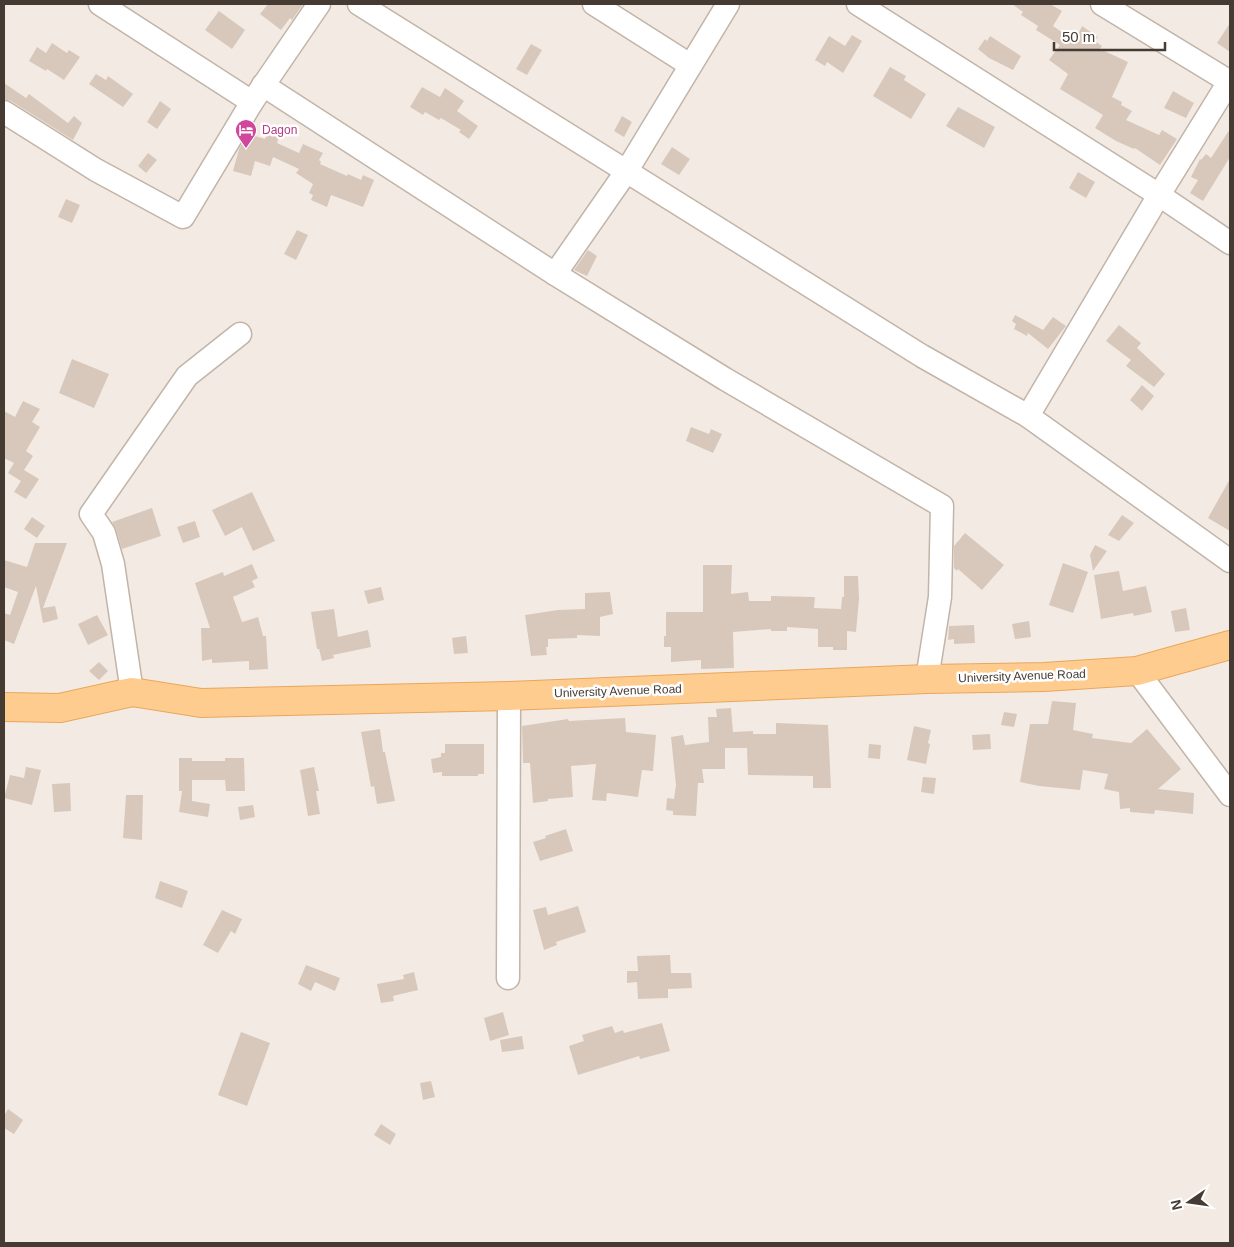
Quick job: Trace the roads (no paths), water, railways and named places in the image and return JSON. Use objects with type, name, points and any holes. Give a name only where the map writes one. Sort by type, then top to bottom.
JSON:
[{"type":"main road","name":"University Avenue Road","points":[[4,707],[60,708],[132,692],[201,703],[509,696],[927,679],[1044,677],[1136,671],[1230,645]]},
{"type":"street","points":[[100,4],[258,94],[725,379],[942,506],[940,597],[927,679]]},
{"type":"street","points":[[4,112],[96,170],[183,217],[258,94],[320,4]]},
{"type":"street","points":[[358,4],[922,356],[1028,416],[1230,561]]},
{"type":"street","points":[[594,4],[690,65]]},
{"type":"street","points":[[555,274],[626,172],[728,4]]},
{"type":"street","points":[[858,4],[1159,195],[1230,243]]},
{"type":"street","points":[[1028,416],[1159,195],[1230,81],[1102,4]]},
{"type":"street","points":[[132,692],[113,564],[104,533],[91,514],[187,376],[240,334]]},
{"type":"street","points":[[1136,671],[1230,795]]},
{"type":"street","points":[[508,978],[509,696]]},
{"type":"place","name":"Dagon","points":[[246,149]]}]
